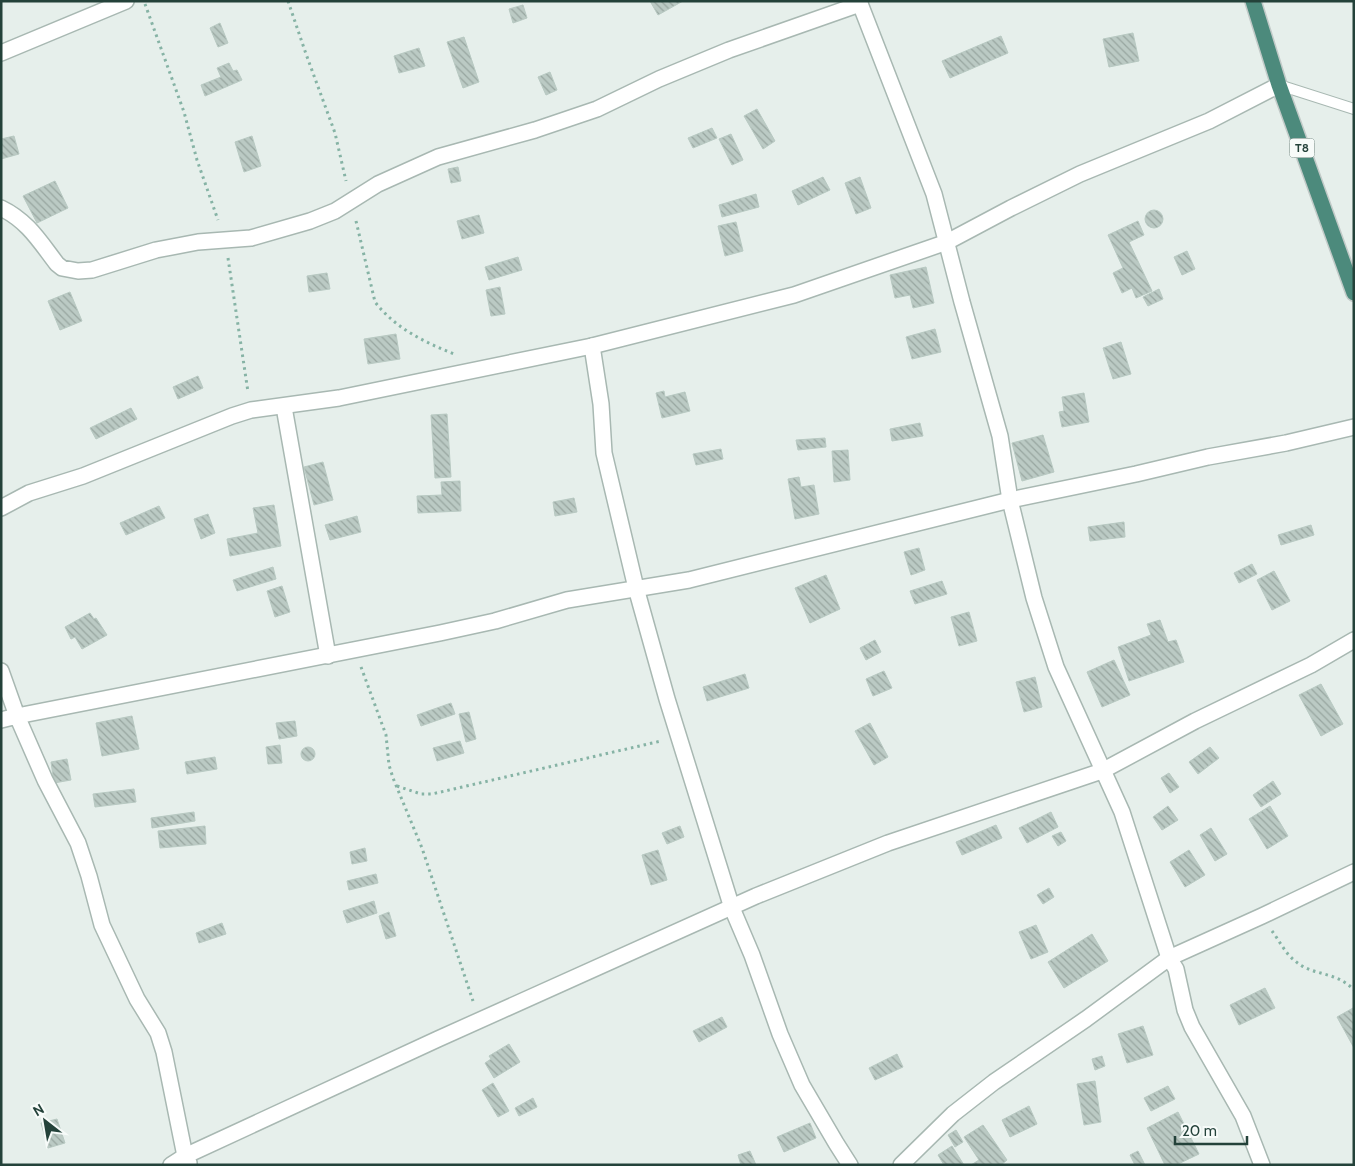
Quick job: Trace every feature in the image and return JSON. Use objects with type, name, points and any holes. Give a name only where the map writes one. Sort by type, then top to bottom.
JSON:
[{"type":"highway","name":"T8","points":[[1253,1],[1279,85],[1354,293]]},
{"type":"street","points":[[1,53],[126,1]]},
{"type":"street","points":[[1,208],[16,217],[34,232],[57,264],[62,268],[78,271],[92,270],[156,250],[198,242],[251,238],[310,221],[335,211],[378,184],[438,157],[535,130],[596,109],[659,79],[729,50],[859,2],[934,194],[1000,436],[1010,500],[1034,598],[1056,667],[1122,812],[1170,958],[1176,969],[1185,1010],[1192,1028],[1242,1116],[1262,1165]]},
{"type":"street","points":[[1,508],[29,493],[83,476],[251,410],[340,398],[410,382],[592,346],[794,295],[947,242],[1080,174],[1209,121],[1279,85]]},
{"type":"street","points":[[592,346],[601,404],[604,453],[636,588],[732,908],[752,955],[780,1034],[802,1085],[850,1165]]},
{"type":"street","points":[[284,407],[328,656]]},
{"type":"street","points":[[1,720],[355,651],[495,621],[568,600],[689,580],[1010,500],[1136,474],[1208,456],[1286,443],[1354,427]]},
{"type":"street","points":[[170,1165],[187,1160],[480,1021],[807,875],[888,843],[1102,771],[1195,721],[1311,665],[1354,640]]},
{"type":"street","points":[[1,671],[17,716],[45,780],[78,843],[102,925],[137,999],[158,1033],[164,1052],[187,1160]]},
{"type":"street","points":[[901,1165],[953,1114],[1170,958],[1354,872]]},
{"type":"lane","points":[[1279,85],[1354,109]]},
{"type":"path","points":[[144,1],[184,112],[196,160],[226,240],[251,410]]},
{"type":"path","points":[[288,1],[335,133],[375,302],[389,317],[422,341],[457,355]]},
{"type":"path","points":[[355,651],[386,735],[389,765],[396,786],[422,848],[480,1021]]},
{"type":"path","points":[[396,786],[421,794],[432,794],[520,772],[610,754],[679,736]]},
{"type":"path","points":[[1262,916],[1293,960],[1310,970],[1330,974],[1347,983],[1354,990]]},
{"type":"building","points":[[650,1],[683,1],[658,15]]},
{"type":"building","points":[[523,5],[527,18],[513,23],[509,9]]},
{"type":"building","points":[[220,23],[228,43],[218,47],[210,28]]},
{"type":"building","points":[[1133,33],[1139,61],[1109,67],[1103,39]]},
{"type":"building","points":[[1001,36],[1008,53],[950,78],[942,61]]},
{"type":"building","points":[[464,37],[479,82],[463,88],[447,42]]},
{"type":"building","points":[[419,48],[425,66],[399,73],[394,56]]},
{"type":"building","points":[[229,63],[233,71],[237,70],[242,80],[205,96],[201,85],[221,77],[217,68]]},
{"type":"building","points":[[550,72],[557,90],[546,95],[538,77]]},
{"type":"building","points":[[757,109],[775,141],[763,149],[744,116]]},
{"type":"building","points":[[712,128],[717,138],[693,148],[688,138]]},
{"type":"building","points":[[731,134],[743,160],[732,165],[719,139]]},
{"type":"building","points":[[14,136],[19,154],[1,159],[1,139]]},
{"type":"building","points":[[252,136],[261,166],[244,172],[235,142]]},
{"type":"building","points":[[458,167],[461,181],[451,183],[448,169]]},
{"type":"building","points":[[823,177],[830,190],[798,205],[792,191]]},
{"type":"building","points":[[860,177],[871,208],[856,214],[845,183]]},
{"type":"building","points":[[55,181],[68,208],[37,223],[23,196]]},
{"type":"building","points":[[756,194],[759,207],[722,217],[719,205]]},
{"type":"building","points":[[1154,210],[1160,213],[1163,219],[1160,225],[1154,228],[1148,225],[1145,219],[1148,213]]},
{"type":"building","points":[[479,215],[484,233],[462,239],[457,221]]},
{"type":"building","points":[[1138,221],[1144,235],[1129,242],[1152,291],[1136,298],[1132,288],[1122,293],[1113,273],[1123,268],[1108,235]]},
{"type":"building","points":[[736,222],[743,251],[725,256],[718,226]]},
{"type":"building","points":[[1187,251],[1195,269],[1182,275],[1174,257]]},
{"type":"building","points":[[518,257],[522,270],[489,280],[485,267]]},
{"type":"building","points":[[926,267],[934,303],[913,308],[910,295],[895,298],[890,275]]},
{"type":"building","points":[[327,273],[330,289],[309,292],[307,276]]},
{"type":"building","points":[[500,287],[505,314],[491,316],[486,290]]},
{"type":"building","points":[[1159,289],[1163,299],[1148,306],[1143,297]]},
{"type":"building","points":[[70,292],[82,321],[60,330],[48,301]]},
{"type":"building","points":[[935,329],[941,352],[912,359],[906,337]]},
{"type":"building","points":[[396,334],[400,359],[368,364],[364,339]]},
{"type":"building","points":[[1121,342],[1131,374],[1113,379],[1103,348]]},
{"type":"building","points":[[198,376],[203,388],[178,399],[173,387]]},
{"type":"building","points":[[664,391],[665,397],[685,392],[690,411],[662,418],[656,393]]},
{"type":"building","points":[[1084,393],[1089,422],[1062,427],[1059,412],[1064,411],[1062,397]]},
{"type":"building","points":[[131,408],[137,419],[96,439],[90,428]]},
{"type":"building","points":[[447,414],[451,477],[435,478],[431,415]]},
{"type":"building","points":[[920,423],[923,436],[892,441],[890,429]]},
{"type":"building","points":[[1043,435],[1054,472],[1022,481],[1012,443]]},
{"type":"building","points":[[825,438],[826,447],[798,450],[796,440]]},
{"type":"building","points":[[721,449],[723,459],[696,465],[693,454]]},
{"type":"building","points":[[848,450],[850,480],[834,482],[832,451]]},
{"type":"building","points":[[323,462],[333,500],[314,505],[304,467]]},
{"type":"building","points":[[799,477],[801,487],[814,485],[819,514],[795,519],[788,479]]},
{"type":"building","points":[[460,481],[461,511],[418,513],[417,496],[442,495],[441,482]]},
{"type":"building","points":[[574,498],[577,512],[555,516],[553,502]]},
{"type":"building","points":[[274,505],[281,546],[230,556],[227,539],[258,533],[253,508]]},
{"type":"building","points":[[159,506],[165,518],[126,535],[120,523]]},
{"type":"building","points":[[208,514],[215,533],[201,539],[194,519]]},
{"type":"building","points":[[357,516],[361,532],[330,540],[325,525]]},
{"type":"building","points":[[1124,522],[1125,537],[1090,541],[1088,527]]},
{"type":"building","points":[[1311,525],[1314,535],[1281,545],[1278,535]]},
{"type":"building","points":[[919,548],[925,570],[911,575],[904,552]]},
{"type":"building","points":[[1252,564],[1257,574],[1239,583],[1234,573]]},
{"type":"building","points":[[273,567],[276,579],[237,591],[233,580]]},
{"type":"building","points":[[1274,571],[1290,601],[1272,610],[1257,580]]},
{"type":"building","points":[[826,575],[840,609],[810,623],[795,588]]},
{"type":"building","points":[[942,581],[947,594],[915,604],[910,591]]},
{"type":"building","points":[[282,586],[290,612],[275,617],[267,591]]},
{"type":"building","points":[[969,612],[977,641],[959,646],[951,617]]},
{"type":"building","points":[[90,613],[94,619],[96,618],[107,635],[82,649],[75,637],[71,639],[65,627]]},
{"type":"building","points":[[1160,620],[1168,642],[1176,640],[1184,662],[1129,681],[1118,647],[1151,635],[1147,624]]},
{"type":"building","points":[[875,640],[881,652],[866,660],[860,648]]},
{"type":"building","points":[[1114,660],[1130,695],[1102,707],[1087,672]]},
{"type":"building","points":[[884,671],[892,688],[873,696],[866,679]]},
{"type":"building","points":[[745,674],[749,688],[707,701],[703,687]]},
{"type":"building","points":[[1035,677],[1042,707],[1024,712],[1016,682]]},
{"type":"building","points":[[1321,684],[1343,724],[1321,736],[1299,695]]},
{"type":"building","points":[[451,703],[455,714],[421,726],[417,715]]},
{"type":"building","points":[[469,712],[476,739],[466,742],[459,714]]},
{"type":"building","points":[[132,716],[139,749],[102,756],[96,723]]},
{"type":"building","points":[[295,721],[297,736],[279,739],[276,723]]},
{"type":"building","points":[[870,723],[888,757],[874,765],[855,731]]},
{"type":"building","points":[[460,741],[464,753],[437,761],[433,748]]},
{"type":"building","points":[[280,745],[282,763],[268,764],[266,747]]},
{"type":"building","points":[[305,747],[311,747],[315,754],[311,761],[305,761],[301,757],[301,751]]},
{"type":"building","points":[[1210,747],[1219,758],[1198,774],[1189,762]]},
{"type":"building","points":[[215,757],[217,769],[187,774],[185,762]]},
{"type":"building","points":[[67,759],[71,780],[54,783],[51,762]]},
{"type":"building","points":[[1169,773],[1179,787],[1170,793],[1161,778]]},
{"type":"building","points":[[1273,781],[1281,794],[1261,807],[1253,795]]},
{"type":"building","points":[[134,789],[136,802],[95,807],[93,794]]},
{"type":"building","points":[[1168,806],[1178,820],[1162,830],[1153,817]]},
{"type":"building","points":[[1270,806],[1288,836],[1267,849],[1249,819]]},
{"type":"building","points":[[194,812],[195,821],[152,828],[151,818]]},
{"type":"building","points":[[1051,812],[1058,827],[1027,843],[1019,828]]},
{"type":"building","points":[[996,825],[1002,838],[962,855],[956,842]]},
{"type":"building","points":[[205,826],[206,844],[160,848],[158,831]]},
{"type":"building","points":[[680,826],[684,837],[667,844],[662,833]]},
{"type":"building","points":[[1211,828],[1227,854],[1215,861],[1200,835]]},
{"type":"building","points":[[1061,832],[1066,841],[1058,846],[1052,836]]},
{"type":"building","points":[[365,848],[367,861],[352,864],[350,852]]},
{"type":"building","points":[[658,850],[667,880],[651,885],[642,855]]},
{"type":"building","points":[[1189,850],[1205,875],[1185,887],[1170,862]]},
{"type":"building","points":[[376,874],[378,883],[349,890],[347,881]]},
{"type":"building","points":[[1049,888],[1054,897],[1043,904],[1037,895]]},
{"type":"building","points":[[374,901],[377,913],[347,923],[343,911]]},
{"type":"building","points":[[389,912],[396,936],[386,939],[379,916]]},
{"type":"building","points":[[222,923],[226,934],[199,943],[196,933]]},
{"type":"building","points":[[1036,925],[1048,952],[1031,959],[1019,932]]},
{"type":"building","points":[[1092,934],[1108,961],[1064,988],[1048,962]]},
{"type":"building","points":[[1265,988],[1275,1008],[1239,1025],[1230,1005]]},
{"type":"building","points":[[1354,1009],[1354,1048],[1337,1017]]},
{"type":"building","points":[[722,1017],[727,1027],[699,1042],[693,1031]]},
{"type":"building","points":[[1143,1026],[1153,1055],[1127,1063],[1118,1034]]},
{"type":"building","points":[[509,1044],[520,1062],[494,1078],[485,1063],[491,1059],[489,1056]]},
{"type":"building","points":[[897,1054],[903,1067],[875,1080],[869,1068]]},
{"type":"building","points":[[1102,1056],[1105,1066],[1095,1070],[1092,1059]]},
{"type":"building","points":[[1095,1081],[1101,1122],[1084,1125],[1077,1084]]},
{"type":"building","points":[[493,1083],[509,1111],[498,1117],[482,1090]]},
{"type":"building","points":[[1168,1086],[1175,1099],[1151,1111],[1144,1098]]},
{"type":"building","points":[[533,1098],[537,1107],[519,1116],[515,1108]]},
{"type":"building","points":[[1029,1106],[1037,1124],[1010,1137],[1002,1120]]},
{"type":"building","points":[[1178,1112],[1199,1154],[1176,1165],[1165,1165],[1147,1128]]},
{"type":"building","points":[[57,1119],[65,1143],[48,1148],[41,1123]]},
{"type":"building","points":[[810,1123],[816,1138],[784,1152],[777,1137]]},
{"type":"building","points":[[983,1125],[1007,1160],[1001,1165],[971,1165],[979,1160],[964,1137]]},
{"type":"building","points":[[956,1130],[963,1142],[955,1147],[948,1135]]},
{"type":"building","points":[[952,1146],[964,1165],[944,1165],[938,1155]]},
{"type":"building","points":[[750,1151],[756,1165],[741,1165],[738,1155]]},
{"type":"building","points":[[1138,1151],[1145,1165],[1135,1165],[1130,1155]]}]
